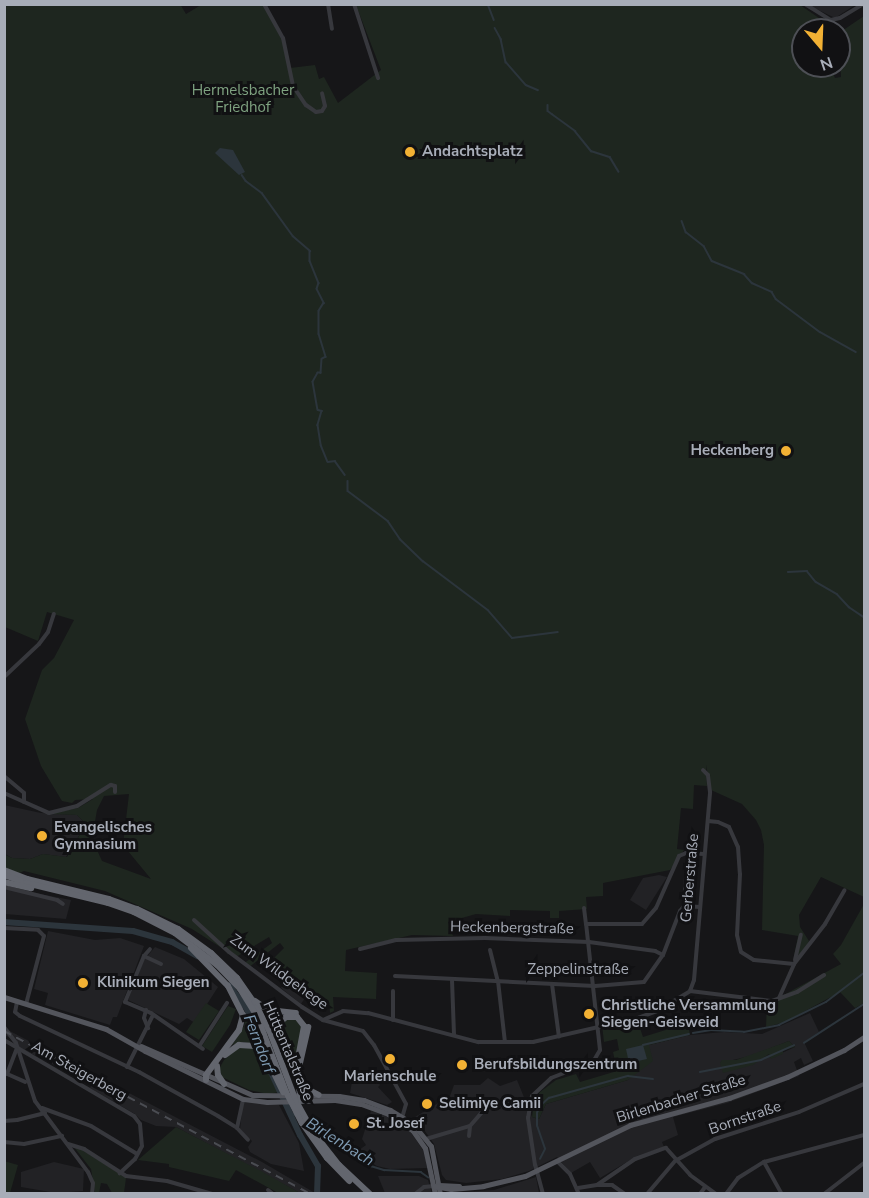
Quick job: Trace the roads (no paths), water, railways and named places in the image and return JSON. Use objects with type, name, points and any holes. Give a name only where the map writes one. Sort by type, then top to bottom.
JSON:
[{"type":"highway","name":"Hüttentalstraße","points":[[4,870],[37,882],[109,899],[166,922],[211,952],[237,978],[266,1024],[296,1101],[313,1132],[339,1165],[370,1194]]},
{"type":"highway","name":"Hüttentalstraße","points":[[4,875],[44,888],[120,907],[176,933],[218,965],[246,999],[262,1026],[296,1113],[327,1158],[363,1194]]},
{"type":"highway","points":[[4,882],[24,887],[44,888]]},
{"type":"highway","points":[[176,933],[216,972],[238,1002],[243,1019],[236,1034],[207,1077]]},
{"type":"highway","points":[[250,996],[263,1007],[298,1014],[308,1026],[300,1063],[301,1096]]},
{"type":"highway","points":[[280,1063],[278,1024],[290,1016],[301,1019],[304,1026],[296,1062],[301,1096]]},
{"type":"highway","points":[[207,1077],[228,1051],[243,1044],[255,1046],[264,1054],[290,1106],[296,1113]]},
{"type":"highway","points":[[217,1066],[218,1075],[224,1084]]},
{"type":"highway","points":[[301,1082],[307,1089],[319,1095]]},
{"type":"main road","points":[[4,997],[96,1024],[207,1077],[252,1095],[277,1099]]},
{"type":"main road","name":"Birlenbacher Straße","points":[[439,1188],[449,1191],[508,1181],[537,1172],[630,1125],[716,1103],[787,1077],[864,1037]]},
{"type":"main road","points":[[207,1077],[243,1099],[255,1102],[319,1095],[364,1100],[401,1119],[426,1139],[435,1157],[439,1188],[435,1194]]},
{"type":"main road","points":[[301,1096],[349,1101],[401,1119],[425,1148],[439,1188]]},
{"type":"main road","name":"Birlenbacher Straße","points":[[439,1188],[469,1187]]},
{"type":"street","points":[[264,4],[283,38],[293,86],[306,105],[316,112],[325,106],[322,93]]},
{"type":"street","points":[[328,4],[332,29]]},
{"type":"street","points":[[354,4],[378,78]]},
{"type":"street","points":[[805,4],[828,18]]},
{"type":"street","points":[[835,18],[862,4]]},
{"type":"street","points":[[4,676],[39,644],[48,632],[54,614]]},
{"type":"street","name":"Gerberstraße","points":[[690,991],[694,980],[708,821],[710,786],[708,776],[703,770]]},
{"type":"street","points":[[4,776],[24,793],[24,802]]},
{"type":"street","points":[[4,793],[42,812],[54,812],[77,806],[111,786],[115,786],[116,792]]},
{"type":"street","points":[[708,821],[729,827],[738,847],[740,874],[737,935],[741,952],[754,960],[794,964]]},
{"type":"street","points":[[586,924],[642,924],[656,908],[679,856],[686,853],[704,854]]},
{"type":"street","name":"Zeppelinstraße","points":[[395,976],[595,986],[644,982],[663,955],[684,906],[686,876]]},
{"type":"street","points":[[4,887],[57,900],[63,904]]},
{"type":"street","points":[[794,964],[825,924],[845,890]]},
{"type":"street","points":[[684,906],[700,907]]},
{"type":"street","points":[[543,1194],[537,1172],[529,1106],[536,1091],[545,1082],[593,1062],[600,1050],[600,1028],[584,908]]},
{"type":"street","name":"Zum Wildgehege","points":[[194,920],[253,971],[323,1020],[363,1031],[374,1045],[406,1104],[401,1119]]},
{"type":"street","points":[[4,928],[38,930],[44,936],[26,1004]]},
{"type":"street","points":[[779,999],[794,964],[801,935]]},
{"type":"street","name":"Heckenbergstraße","points":[[360,949],[396,940],[486,938],[589,942],[655,951],[663,955]]},
{"type":"street","points":[[150,949],[144,956],[125,1002],[146,1010],[201,1047],[227,1003]]},
{"type":"street","points":[[490,950],[498,981],[505,1042]]},
{"type":"street","points":[[144,956],[161,964]]},
{"type":"street","points":[[323,1020],[343,1011],[368,1013],[478,1042],[533,1042],[600,1028],[657,1011],[690,991],[772,1001],[824,975]]},
{"type":"street","points":[[452,980],[454,1035]]},
{"type":"street","points":[[552,984],[559,1037]]},
{"type":"street","points":[[393,991],[393,1020]]},
{"type":"street","points":[[17,1002],[15,1012],[20,1016],[128,1067],[237,1128],[248,1140]]},
{"type":"street","points":[[146,1010],[144,1018],[148,1028]]},
{"type":"street","points":[[128,1067],[153,1016]]},
{"type":"street","points":[[4,1027],[16,1043],[32,1094],[88,1172],[93,1183],[92,1194]]},
{"type":"street","name":"Am Steigerberg","points":[[5,1042],[134,1116],[143,1133],[142,1146],[137,1154]]},
{"type":"street","points":[[16,1050],[6,1073],[25,1082]]},
{"type":"street","name":"Bornstraße","points":[[647,1194],[677,1159],[715,1139],[799,1112],[864,1084]]},
{"type":"street","points":[[237,1128],[243,1099]]},
{"type":"street","points":[[469,1136],[470,1126],[479,1114],[490,1108],[529,1106]]},
{"type":"street","points":[[41,1108],[91,1126],[137,1154],[120,1173]]},
{"type":"street","points":[[4,1121],[45,1113]]},
{"type":"street","points":[[426,1139],[470,1126]]},
{"type":"street","points":[[726,1194],[745,1172],[764,1162],[864,1135]]},
{"type":"street","points":[[4,1142],[24,1144],[62,1136]]},
{"type":"street","points":[[68,1144],[84,1149],[120,1173],[131,1177],[189,1185],[212,1194]]},
{"type":"street","points":[[558,1162],[570,1174],[579,1191],[597,1185],[635,1159],[660,1149],[670,1150],[690,1175],[716,1194]]},
{"type":"street","points":[[764,1162],[782,1194]]},
{"type":"street","points":[[824,1194],[864,1163]]},
{"type":"street","points":[[597,1185],[612,1185],[625,1194]]},
{"type":"street","points":[[700,1194],[705,1186]]},
{"type":"street","points":[[415,1194],[424,1187],[439,1188]]},
{"type":"street","points":[[268,1190],[273,1194]]},
{"type":"waterway","points":[[488,4],[494,20]]},
{"type":"waterway","points":[[495,28],[501,39],[506,62],[526,85],[538,90]]},
{"type":"waterway","points":[[548,105],[548,111],[575,131],[591,151],[610,157],[619,172]]},
{"type":"waterway","points":[[242,175],[262,193],[293,236],[310,251],[310,261],[319,283],[317,289],[324,303],[319,311],[319,334],[326,357],[322,359],[321,373],[318,373],[313,382],[318,410],[322,411],[318,425],[321,445],[328,462],[335,461],[345,475]]},
{"type":"waterway","points":[[682,221],[686,232],[704,246],[712,261],[744,274],[752,283],[772,292],[776,299],[820,332],[856,352]]},
{"type":"waterway","points":[[348,481],[348,491],[388,521],[400,539],[423,561],[488,610],[512,638],[558,632]]},
{"type":"waterway","points":[[788,572],[807,571],[816,582],[837,594],[849,607],[864,617]]},
{"type":"waterway","name":"Ferndorf","points":[[4,922],[133,931],[172,942],[197,956]]},
{"type":"waterway","points":[[693,1033],[711,1030],[744,1032],[779,1025],[826,1002],[864,973]]},
{"type":"waterway","name":"Ferndorf","points":[[229,985],[247,1009],[263,1053]]},
{"type":"waterway","name":"Birlenbach","points":[[804,1043],[864,1004]]},
{"type":"waterway","points":[[643,1045],[689,1034]]},
{"type":"waterway","name":"Birlenbach","points":[[700,1072],[761,1060],[794,1045]]},
{"type":"waterway","name":"Ferndorf","points":[[269,1068],[300,1135],[318,1166],[317,1194]]},
{"type":"waterway","name":"Birlenbach","points":[[540,1159],[545,1149],[537,1126],[537,1113],[540,1106],[549,1098],[628,1076],[653,1079]]},
{"type":"waterway","name":"Birlenbach","points":[[288,1111],[295,1115]]},
{"type":"waterway","name":"Birlenbach","points":[[313,1124],[371,1166],[384,1170],[421,1172],[428,1177]]},
{"type":"railway","points":[[4,1031],[311,1194]]},
{"type":"place","name":"Andachtsplatz","points":[[410,152]]},
{"type":"place","name":"Heckenberg","points":[[786,451]]},
{"type":"place","name":"Evangelisches Gymnasium","points":[[42,836]]},
{"type":"place","name":"Klinikum Siegen","points":[[83,983]]},
{"type":"place","name":"Christliche Versammlung Siegen-Geisweid","points":[[589,1014]]},
{"type":"place","name":"Marienschule","points":[[390,1059]]},
{"type":"place","name":"Berufsbildungszentrum","points":[[462,1065]]},
{"type":"place","name":"Selimiye Camii","points":[[427,1104]]},
{"type":"place","name":"St. Josef","points":[[354,1124]]},
{"type":"park label","name":"Hermelsbacher Friedhof","points":[[243,98]]}]
